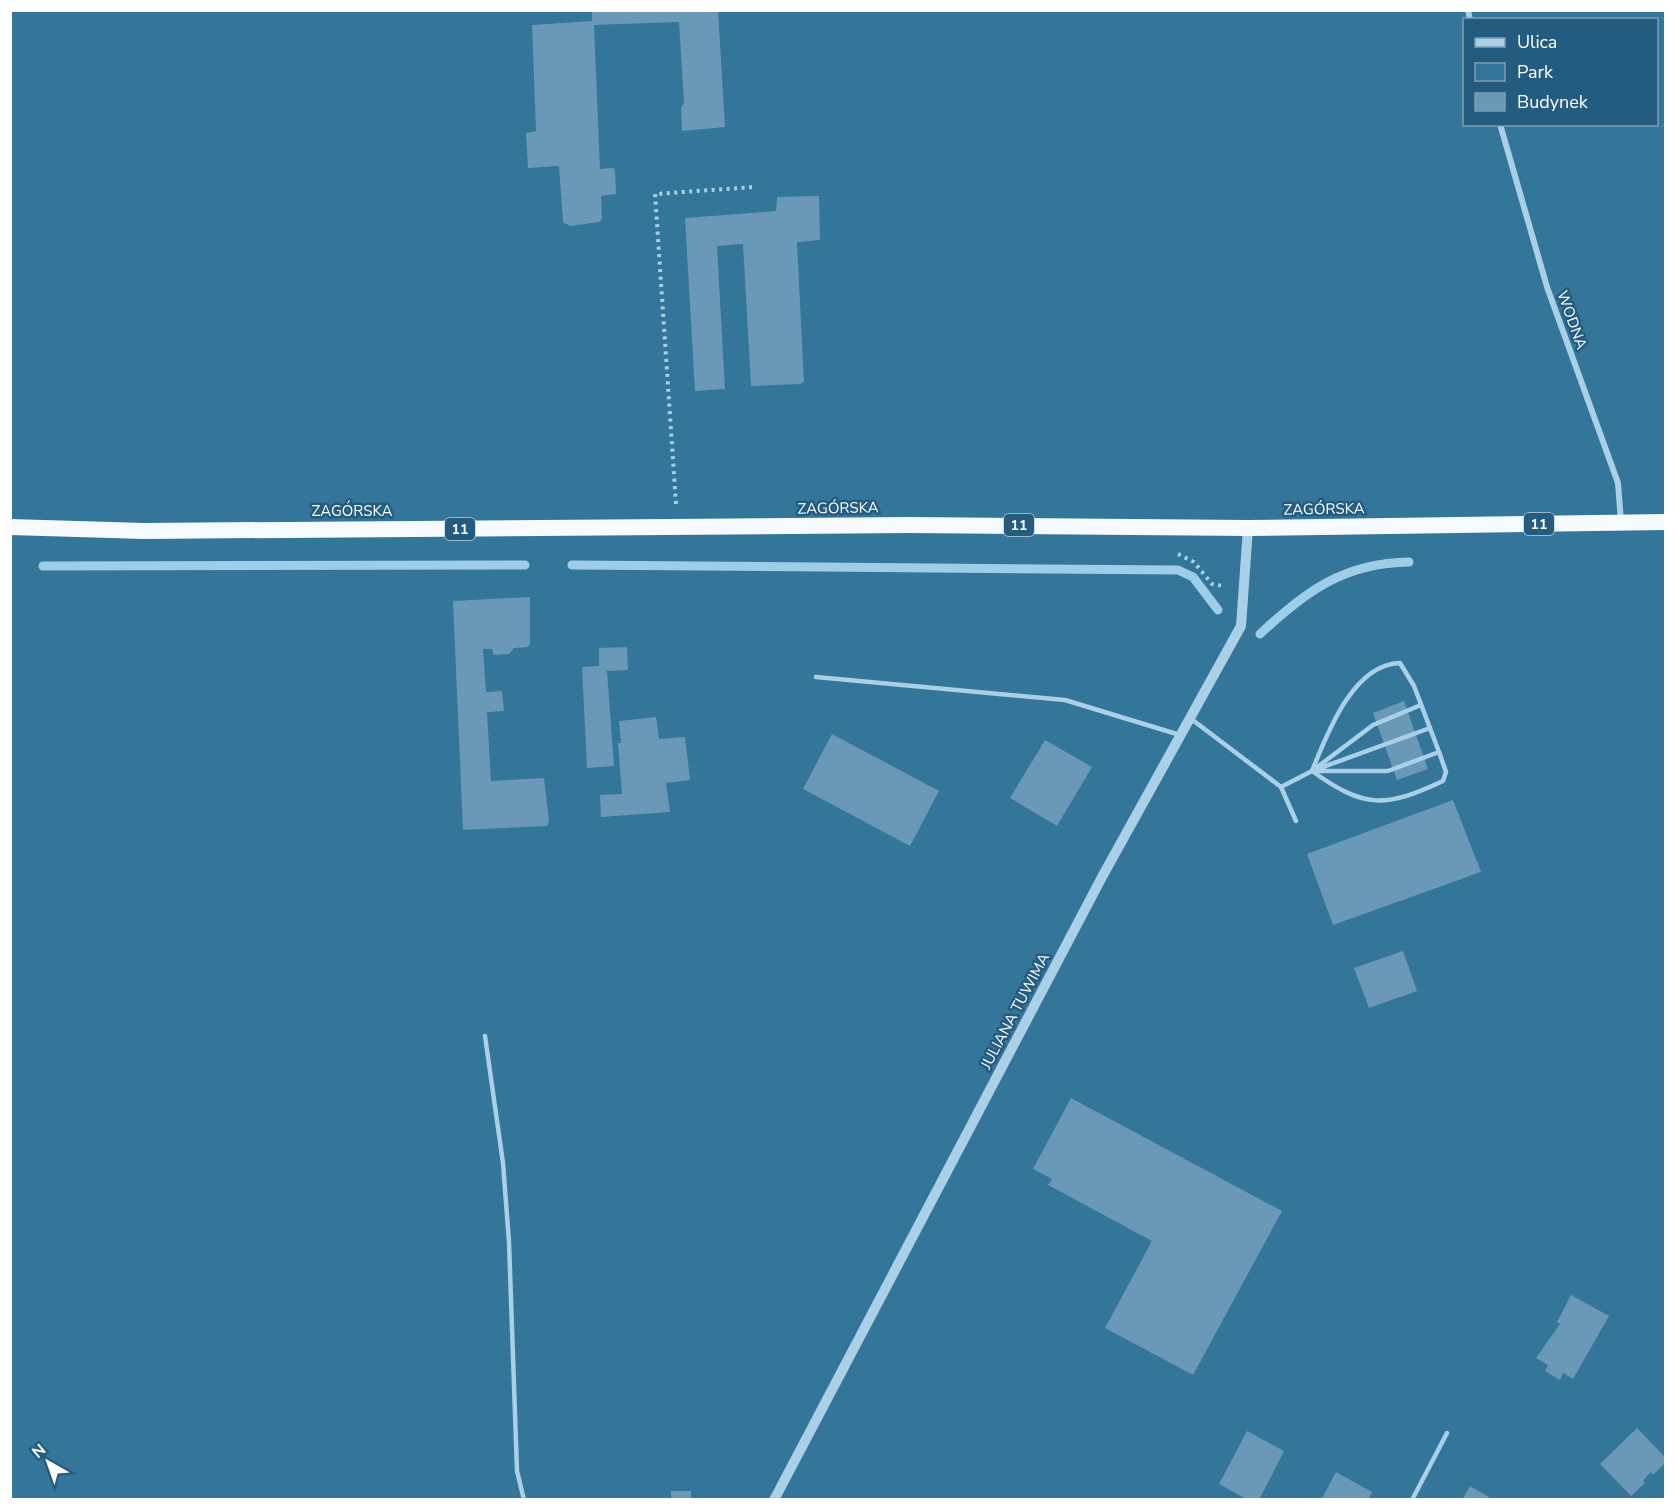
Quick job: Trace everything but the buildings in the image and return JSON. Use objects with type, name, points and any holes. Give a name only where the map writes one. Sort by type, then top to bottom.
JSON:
[{"type":"highway","name":"ZAGÓRSKA","points":[[10,527],[144,531],[1128,525],[1248,528],[1665,522]]},
{"type":"street","name":"WODNA","points":[[1501,126],[1547,287],[1618,483],[1621,522]]},
{"type":"street","name":"JULIANA TUWIMA","points":[[774,1500],[1102,877],[1241,626],[1248,528]]},
{"type":"lane","points":[[1389,663],[1400,663],[1408,673],[1439,752],[1446,772],[1443,782],[1413,795],[1379,802],[1336,788],[1312,771],[1327,735],[1356,686],[1373,670],[1389,663]]},
{"type":"lane","points":[[816,678],[1065,700],[1180,735]]},
{"type":"lane","points":[[1312,771],[1373,725],[1421,705]]},
{"type":"lane","points":[[1190,718],[1281,787],[1296,821]]},
{"type":"lane","points":[[1281,787],[1312,771],[1430,728]]},
{"type":"lane","points":[[1312,771],[1388,771],[1439,752]]},
{"type":"lane","points":[[485,1036],[503,1162],[517,1471],[524,1500]]},
{"type":"lane","points":[[1412,1500],[1447,1432]]},
{"type":"path","points":[[677,528],[655,194],[754,188]]},
{"type":"path","points":[[1176,552],[1194,562],[1212,584],[1243,590]]},
{"type":"green space","points":[[10,11],[1665,11],[1665,1499],[11,1499]]},
{"type":"waterway","points":[[1260,634],[1294,605],[1327,582],[1365,568],[1409,562]]},
{"type":"waterway","points":[[43,566],[525,565]]},
{"type":"waterway","points":[[572,565],[1178,570],[1193,577],[1218,610]]}]
